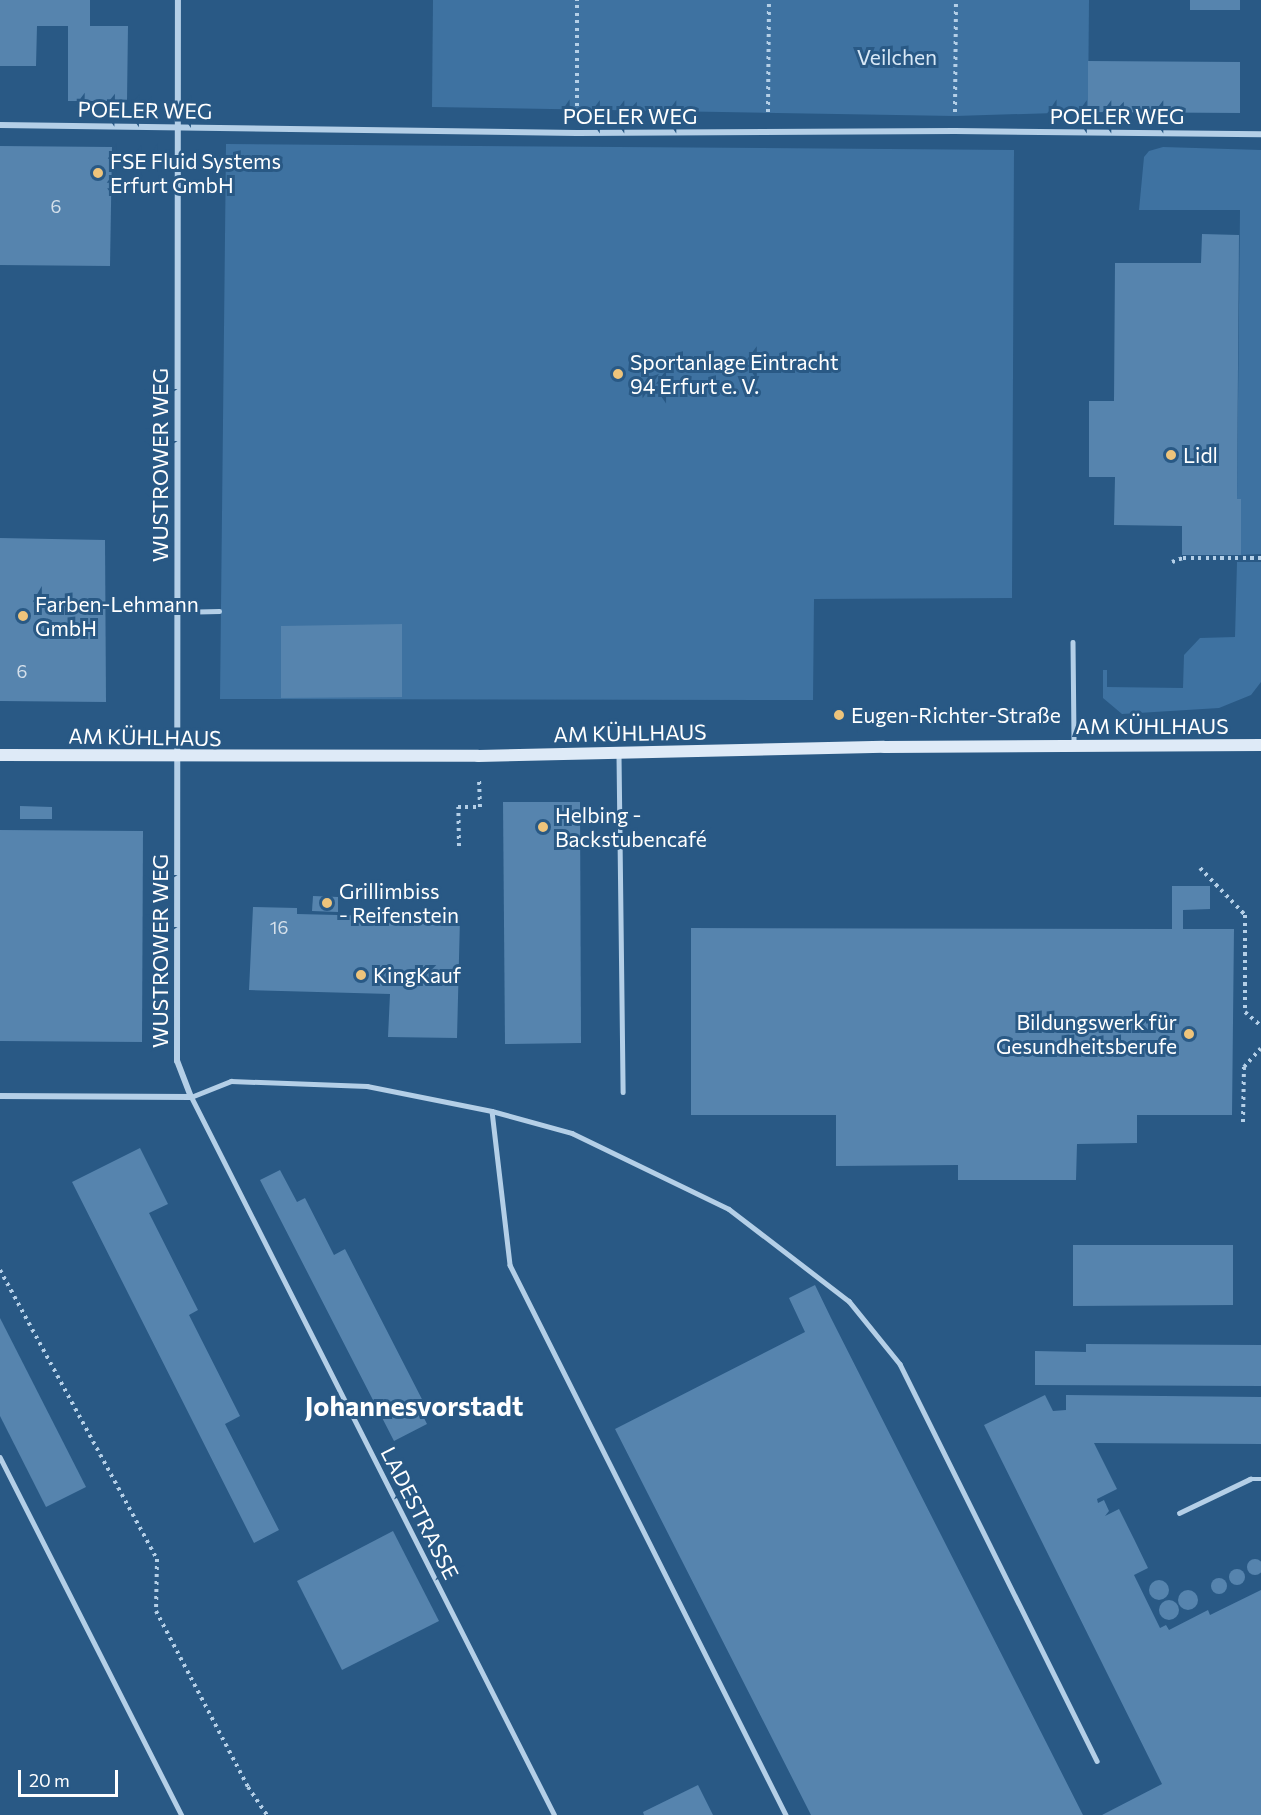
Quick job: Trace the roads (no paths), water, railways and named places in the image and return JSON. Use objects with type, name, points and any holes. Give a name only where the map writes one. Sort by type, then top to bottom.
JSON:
[{"type":"street","name":"WUSTROWER WEG","points":[[178,0],[175,758],[177,1061],[191,1097]]},
{"type":"street","name":"POELER WEG","points":[[0,125],[577,133],[955,130],[1261,134]]},
{"type":"street","name":"AM KÜHLHAUS","points":[[0,755],[175,758],[478,756],[1261,745]]},
{"type":"street","points":[[0,1096],[191,1097]]},
{"type":"lane","points":[[176,612],[219,611]]},
{"type":"lane","points":[[1073,642],[1074,746]]},
{"type":"lane","points":[[619,753],[623,1092]]},
{"type":"lane","points":[[191,1097],[231,1082],[367,1086],[492,1111],[572,1132],[729,1209],[849,1301],[900,1364],[1097,1761]]},
{"type":"lane","name":"LADESTRASSE","points":[[191,1097],[554,1815]]},
{"type":"lane","points":[[492,1111],[510,1265],[786,1815]]},
{"type":"lane","points":[[0,1458],[182,1815]]},
{"type":"lane","points":[[1179,1513],[1250,1479],[1261,1479]]},
{"type":"place","name":"FSE Fluid Systems Erfurt GmbH","points":[[98,173]]},
{"type":"place","name":"Sportanlage Eintracht 94 Erfurt e. V.","points":[[618,374]]},
{"type":"place","name":"Lidl","points":[[1171,455]]},
{"type":"place","name":"Farben-Lehmann GmbH","points":[[23,616]]},
{"type":"place","name":"Eugen-Richter-Straße","points":[[839,715]]},
{"type":"place","name":"Helbing - Backstubencafé","points":[[543,827]]},
{"type":"place","name":"Grillimbiss - Reifenstein","points":[[327,903]]},
{"type":"place","name":"KingKauf","points":[[361,975]]},
{"type":"place","name":"Bildungswerk für Gesundheitsberufe","points":[[1189,1034]]},
{"type":"district","name":"Johannesvorstadt","points":[[414,1406]]},
{"type":"park label","name":"Veilchen","points":[[897,57]]}]
